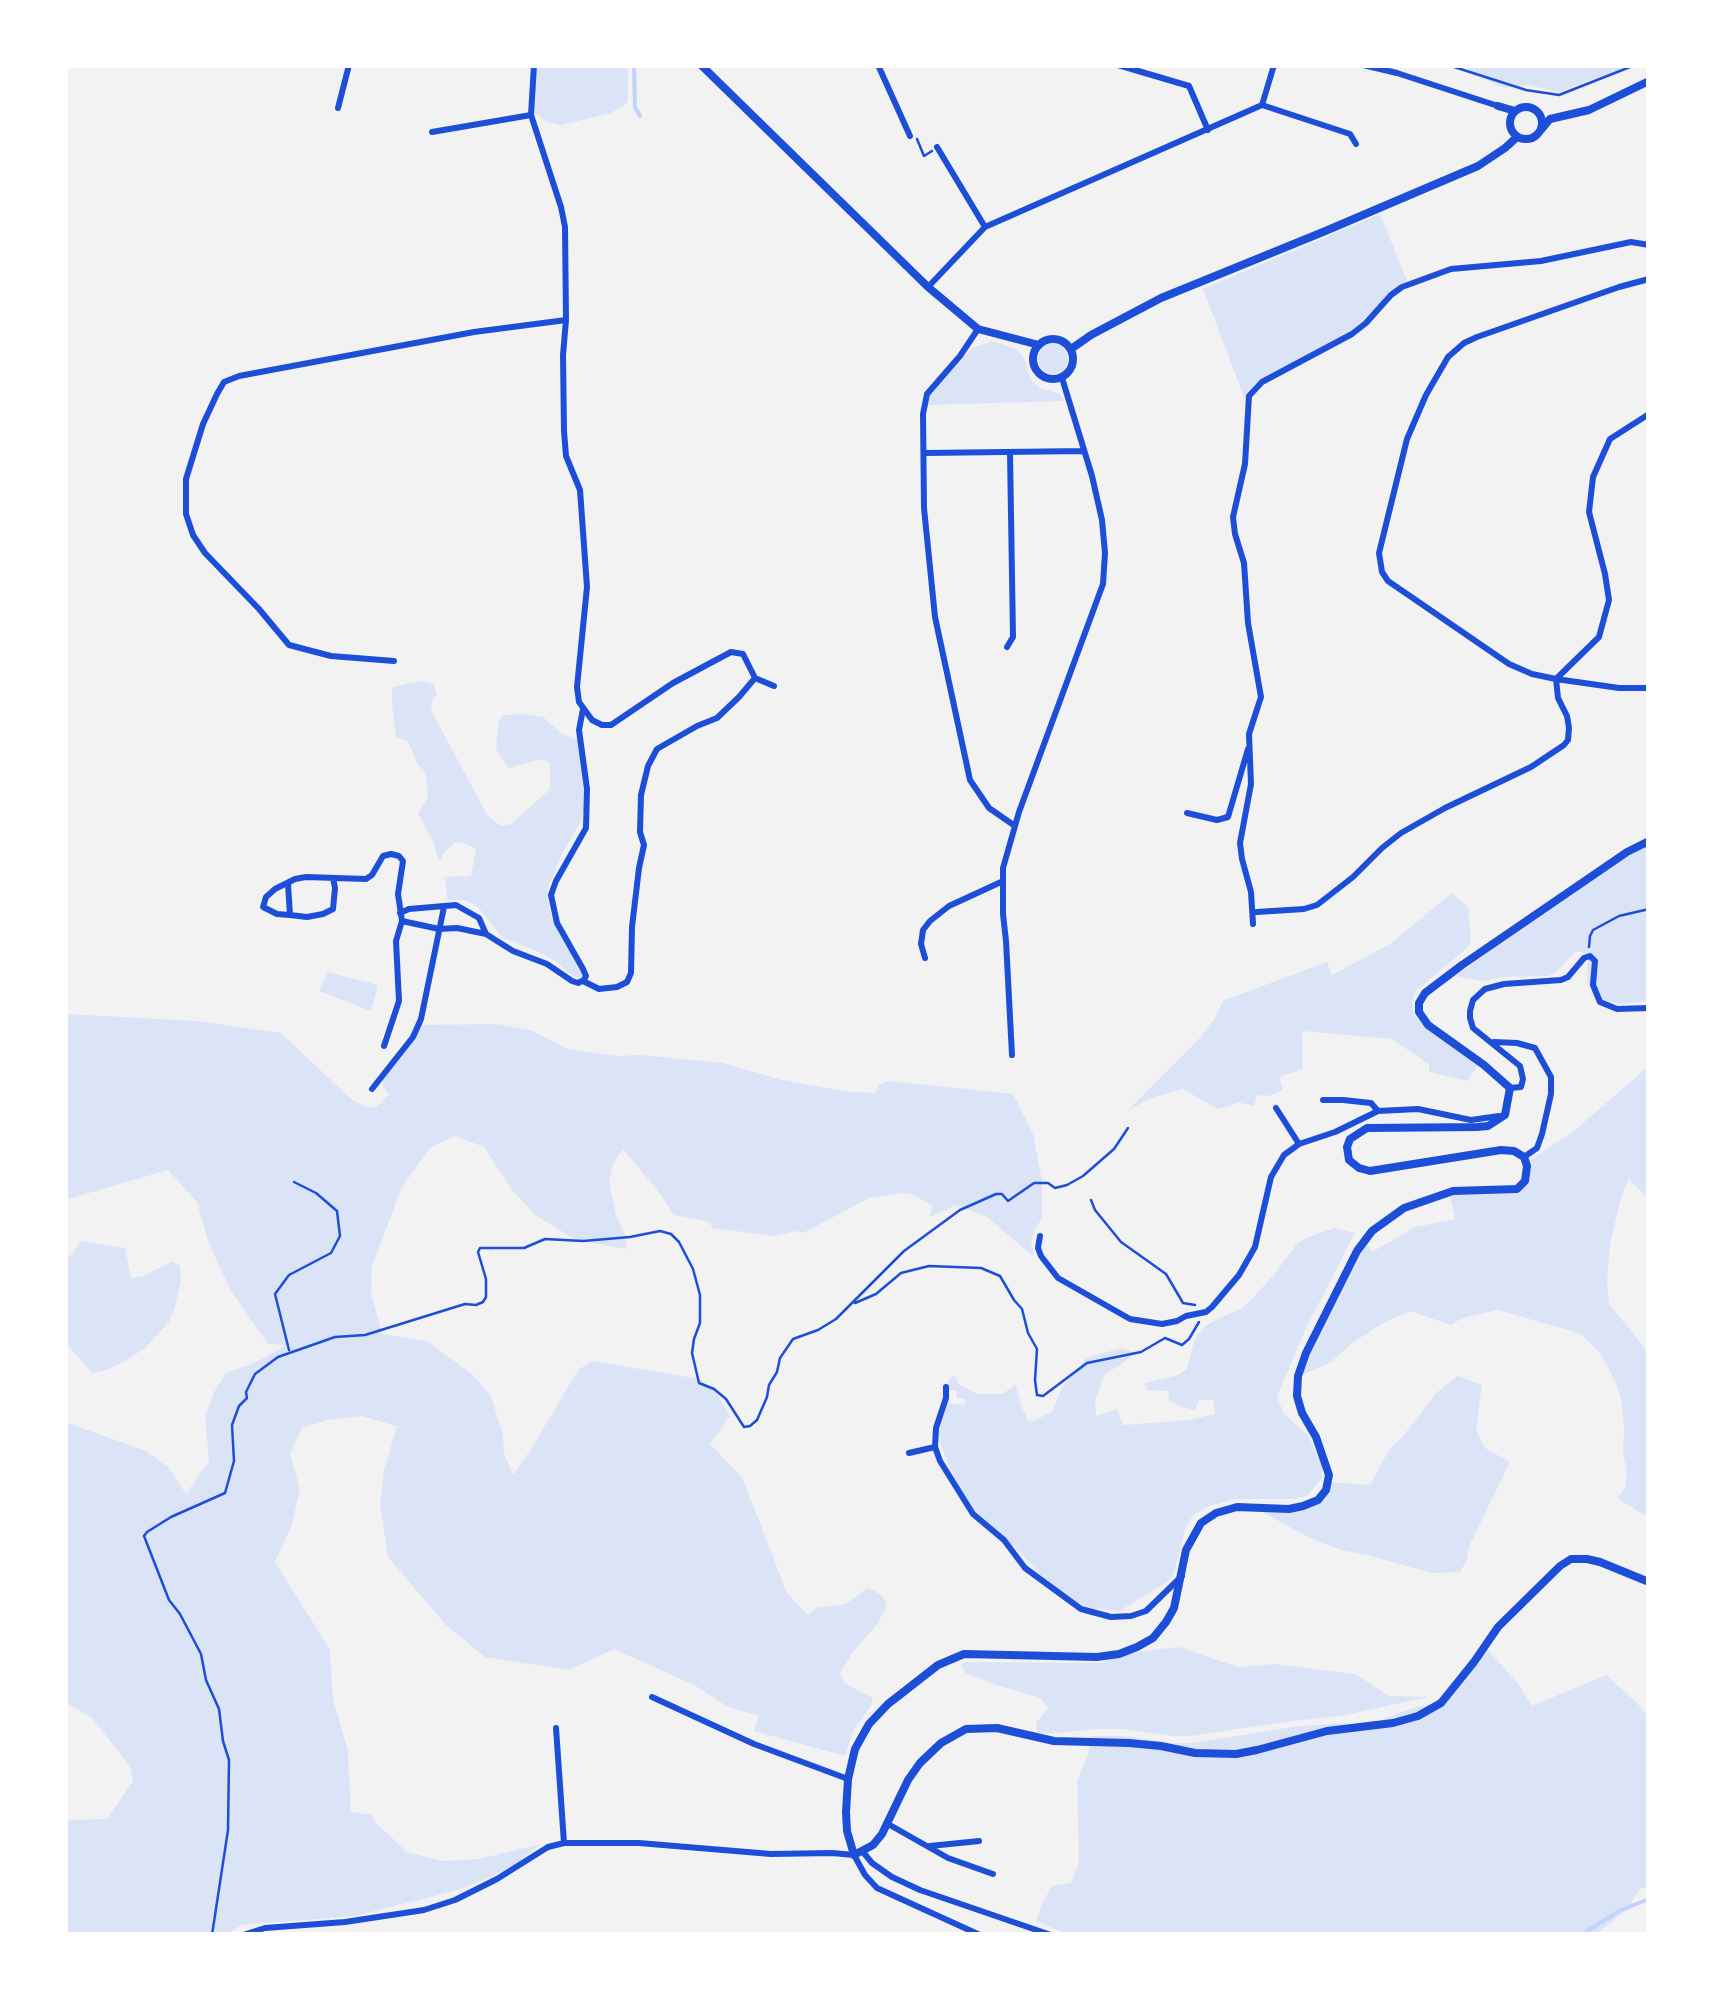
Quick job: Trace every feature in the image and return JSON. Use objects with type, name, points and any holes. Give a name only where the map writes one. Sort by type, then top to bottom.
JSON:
[{"type":"street","points":[[338,108],[350,65]]},
{"type":"street","points":[[534,65],[531,115],[563,217],[564,431],[566,456],[580,490],[587,587],[578,702],[592,720],[611,725],[673,683],[732,652],[743,654],[755,678],[774,686]]},
{"type":"street","points":[[701,65],[928,287],[978,328],[1039,345]]},
{"type":"street","points":[[878,65],[910,136]]},
{"type":"street","points":[[1118,65],[1189,86],[1208,130]]},
{"type":"street","points":[[1262,105],[1274,65]]},
{"type":"street","points":[[1362,65],[1498,106],[1572,115]]},
{"type":"street","points":[[1498,106],[1512,129],[1528,140],[1550,119],[1589,110],[1649,83]]},
{"type":"street","points":[[928,287],[985,227],[1262,105],[1350,134],[1356,144]]},
{"type":"street","points":[[1529,108],[1540,116],[1540,131]]},
{"type":"street","points":[[1071,349],[1162,298],[1478,166],[1506,148],[1515,110]]},
{"type":"street","points":[[432,132],[531,115]]},
{"type":"street","points":[[937,147],[985,227]]},
{"type":"street","points":[[1187,813],[1217,820],[1228,817],[1261,696],[1248,623],[1244,562],[1234,517],[1245,464],[1249,396],[1253,390],[1352,334],[1402,288],[1451,269],[1540,261],[1631,242],[1649,245]]},
{"type":"street","points":[[1649,279],[1477,337],[1448,357],[1406,439],[1381,539],[1380,562],[1388,581],[1509,664],[1556,679],[1649,688]]},
{"type":"street","points":[[394,660],[331,656],[288,645],[193,535],[186,514],[186,479],[217,394],[224,382],[239,376],[474,332],[566,320]]},
{"type":"street","points":[[978,328],[927,394],[924,508],[935,617],[970,780],[989,808],[1015,826]]},
{"type":"street","points":[[1062,340],[1071,349],[1072,365],[1062,378],[1048,378],[1036,370],[1033,357],[1044,341],[1062,340]]},
{"type":"street","points":[[1012,1056],[1003,868],[1103,584],[1106,553],[1092,476],[1062,378]]},
{"type":"street","points":[[1556,679],[1600,637],[1609,600],[1589,512],[1598,464],[1610,438],[1649,414]]},
{"type":"street","points":[[924,453],[1084,450]]},
{"type":"street","points":[[1007,647],[1013,637],[1010,453]]},
{"type":"street","points":[[402,917],[439,929],[486,934],[578,983],[583,981],[600,989],[627,982],[632,973],[632,928],[644,845],[640,832],[641,795],[648,766],[657,749],[717,718],[755,678]]},
{"type":"street","points":[[1257,912],[1317,905],[1401,833],[1531,768],[1557,750],[1568,740],[1569,728],[1556,679]]},
{"type":"street","points":[[583,708],[579,730],[587,789],[586,828],[551,896],[557,923],[586,976],[583,981]]},
{"type":"street","points":[[1249,743],[1251,784],[1240,843],[1251,892],[1253,924]]},
{"type":"street","points":[[1649,841],[1462,965],[1425,992],[1418,1003],[1428,1026],[1510,1088],[1521,1088],[1520,1066],[1473,1028],[1470,1018],[1471,1004],[1490,987],[1561,980],[1590,956],[1596,961],[1592,985],[1604,1005],[1616,1009],[1649,1008]]},
{"type":"street","points":[[334,878],[331,910],[307,917],[277,914],[263,907],[275,889],[295,879],[306,877],[366,878],[383,856],[399,856],[403,861],[398,894],[402,917],[396,941],[399,1002],[384,1046]]},
{"type":"street","points":[[924,958],[923,930],[930,921],[949,906],[1002,882]]},
{"type":"street","points":[[288,884],[290,915]]},
{"type":"street","points":[[402,917],[409,910],[456,905],[480,918],[486,934]]},
{"type":"street","points":[[372,1088],[416,1030],[426,1000],[444,907]]},
{"type":"street","points":[[1489,1042],[1535,1048],[1551,1077],[1542,1134],[1536,1148],[1524,1157]]},
{"type":"street","points":[[980,1935],[877,1888],[865,1874],[847,1831],[846,1812],[854,1748],[869,1724],[938,1665],[964,1654],[1098,1657],[1120,1654],[1153,1638],[1174,1608],[1186,1550],[1201,1523],[1216,1513],[1237,1507],[1289,1509],[1318,1500],[1326,1490],[1329,1475],[1316,1436],[1302,1413],[1297,1396],[1298,1376],[1357,1250],[1372,1231],[1404,1208],[1453,1191],[1517,1188],[1525,1181],[1527,1166],[1524,1157],[1514,1151],[1500,1150],[1370,1172],[1349,1160],[1350,1139],[1367,1128],[1488,1126],[1505,1115],[1510,1088]]},
{"type":"street","points":[[1324,1100],[1371,1103],[1378,1111]]},
{"type":"street","points":[[1276,1108],[1299,1144]]},
{"type":"street","points":[[1040,1236],[1041,1256],[1058,1278],[1130,1319],[1162,1324],[1206,1312],[1229,1287],[1250,1258],[1258,1238],[1271,1178],[1284,1155],[1299,1144],[1378,1111],[1418,1110],[1472,1120],[1505,1115]]},
{"type":"street","points":[[946,1387],[936,1428],[935,1448],[940,1461],[973,1514],[1004,1540],[1025,1568],[1081,1609],[1110,1618],[1146,1612],[1182,1575]]},
{"type":"street","points":[[909,1454],[935,1448]]},
{"type":"street","points":[[243,1935],[266,1928],[424,1910],[455,1900],[548,1847],[564,1843],[639,1843],[772,1854],[859,1854],[873,1845],[888,1824],[920,1763],[941,1743],[966,1729],[996,1728],[1054,1742],[1130,1743],[1236,1754],[1326,1731],[1393,1723],[1441,1704],[1498,1626],[1560,1566],[1586,1559],[1649,1582]]},
{"type":"street","points":[[652,1697],[798,1762],[848,1778]]},
{"type":"street","points":[[556,1728],[564,1843]]},
{"type":"street","points":[[888,1824],[948,1858],[992,1874]]},
{"type":"street","points":[[928,1846],[979,1842]]},
{"type":"street","points":[[859,1854],[892,1877],[920,1890],[1051,1935]]},
{"type":"path","points":[[1448,65],[1526,90],[1560,95],[1635,65]]},
{"type":"path","points":[[910,136],[915,134],[924,156],[937,147]]},
{"type":"path","points":[[1582,960],[1590,947],[1593,930],[1618,916],[1649,909]]},
{"type":"path","points":[[212,1935],[228,1830],[230,1760],[219,1709],[200,1654],[169,1600],[144,1536],[170,1518],[224,1493],[234,1461],[232,1426],[256,1374],[278,1357],[335,1337],[364,1335],[482,1302],[486,1298],[486,1279],[480,1248],[524,1248],[545,1240],[630,1237],[660,1230],[679,1242],[700,1294],[700,1323],[692,1353],[699,1383],[726,1399],[744,1426],[750,1426],[757,1420],[780,1358],[793,1339],[836,1319],[904,1250],[960,1210],[996,1194],[1008,1200],[1034,1183],[1055,1188],[1083,1176],[1114,1149],[1128,1128]]},
{"type":"path","points":[[290,1352],[276,1294],[289,1275],[331,1253],[340,1236],[337,1211],[316,1193],[294,1182]]},
{"type":"path","points":[[852,1304],[876,1294],[900,1273],[928,1266],[981,1268],[1000,1276],[1022,1309],[1028,1333],[1037,1348],[1035,1380],[1038,1395],[1043,1396],[1087,1363],[1141,1352],[1165,1338],[1182,1345],[1209,1305],[1183,1303],[1166,1274],[1120,1242],[1091,1200]]},
{"type":"shaded area","points":[[536,65],[628,65],[628,101],[611,113],[561,125],[547,122],[534,113]]},
{"type":"shaded area","points":[[1469,65],[1619,65],[1621,69],[1558,92],[1528,85],[1506,88],[1467,73]]},
{"type":"shaded area","points":[[1380,214],[1408,283],[1351,333],[1261,381],[1248,399],[1244,397],[1203,289]]},
{"type":"shaded area","points":[[992,341],[1016,349],[1023,356],[1031,380],[1040,388],[1060,394],[1063,401],[928,405],[930,394],[972,348]]},
{"type":"shaded area","points":[[1053,344],[1063,349],[1068,359],[1063,369],[1053,374],[1043,369],[1038,359],[1043,349]]},
{"type":"shaded area","points":[[421,681],[434,684],[437,695],[431,702],[432,712],[487,815],[501,826],[510,825],[550,789],[550,764],[544,759],[508,768],[496,749],[499,720],[504,715],[543,717],[562,734],[578,740],[585,804],[547,897],[557,929],[581,968],[582,978],[575,978],[539,952],[502,937],[478,907],[465,900],[448,900],[444,877],[471,876],[476,849],[456,842],[439,861],[418,813],[428,798],[426,773],[408,741],[396,737],[392,687]]},
{"type":"shaded area","points":[[1649,842],[1649,1001],[1606,1002],[1592,991],[1587,981],[1588,957],[1580,951],[1548,976],[1482,981],[1456,976],[1486,954],[1486,949],[1590,877]]},
{"type":"shaded area","points":[[1452,893],[1468,907],[1471,940],[1467,948],[1416,991],[1412,1001],[1414,1015],[1423,1025],[1478,1064],[1468,1081],[1429,1072],[1429,1064],[1392,1039],[1302,1031],[1303,1069],[1279,1077],[1283,1090],[1269,1096],[1257,1095],[1254,1106],[1237,1102],[1217,1109],[1183,1089],[1151,1098],[1127,1111],[1198,1040],[1224,999],[1327,962],[1332,975],[1390,944]]},
{"type":"shaded area","points":[[328,972],[378,985],[371,1011],[319,991]]},
{"type":"shaded area","points":[[65,1014],[197,1021],[281,1033],[351,1099],[375,1108],[389,1095],[383,1080],[421,1025],[494,1024],[531,1030],[568,1049],[723,1063],[782,1080],[849,1092],[875,1093],[879,1085],[888,1081],[1013,1094],[1033,1134],[1042,1181],[1042,1218],[1031,1240],[1034,1257],[987,1217],[957,1205],[930,1217],[932,1205],[903,1193],[869,1198],[803,1233],[774,1236],[712,1228],[710,1222],[674,1215],[623,1149],[613,1163],[609,1183],[627,1249],[576,1240],[535,1215],[512,1190],[484,1147],[455,1136],[430,1148],[402,1187],[372,1266],[371,1293],[382,1334],[427,1341],[473,1375],[491,1396],[513,1475],[578,1370],[592,1361],[700,1379],[718,1395],[730,1416],[710,1444],[742,1477],[787,1593],[808,1615],[816,1608],[846,1604],[867,1588],[883,1597],[887,1605],[840,1673],[844,1683],[873,1698],[854,1729],[845,1756],[754,1731],[759,1716],[728,1707],[694,1685],[614,1649],[569,1670],[485,1657],[445,1624],[388,1557],[380,1504],[384,1470],[397,1426],[362,1416],[327,1420],[302,1428],[290,1454],[300,1489],[292,1524],[275,1562],[330,1650],[333,1699],[348,1751],[351,1812],[372,1815],[407,1852],[442,1861],[479,1859],[541,1844],[514,1866],[462,1889],[355,1916],[241,1925],[225,1935],[65,1935],[65,1820],[107,1819],[133,1781],[130,1766],[92,1718],[65,1702],[65,1422],[146,1451],[169,1468],[186,1494],[209,1461],[205,1417],[226,1373],[259,1361],[285,1345],[268,1344],[231,1291],[209,1244],[197,1202],[168,1170],[65,1200]]},
{"type":"shaded area","points":[[1649,1066],[1649,1200],[1629,1179],[1610,1244],[1607,1283],[1609,1304],[1649,1353],[1649,1515],[1617,1498],[1625,1488],[1627,1473],[1621,1399],[1601,1354],[1581,1334],[1498,1310],[1462,1318],[1451,1325],[1410,1311],[1355,1341],[1330,1363],[1298,1376],[1363,1235],[1372,1252],[1415,1227],[1455,1219],[1449,1192],[1494,1193],[1526,1181],[1531,1171],[1529,1161],[1575,1130]]},
{"type":"shaded area","points":[[1335,1228],[1355,1233],[1306,1328],[1277,1397],[1284,1414],[1308,1435],[1321,1463],[1322,1478],[1308,1495],[1295,1499],[1235,1499],[1193,1515],[1185,1529],[1173,1576],[1120,1611],[1088,1608],[1075,1601],[974,1512],[957,1483],[938,1429],[949,1401],[964,1405],[965,1399],[956,1398],[957,1391],[948,1390],[949,1379],[954,1375],[959,1384],[977,1394],[1003,1394],[1015,1384],[1023,1410],[1028,1420],[1033,1421],[1052,1412],[1061,1390],[1086,1359],[1123,1348],[1135,1353],[1105,1374],[1095,1401],[1096,1416],[1117,1409],[1123,1425],[1215,1414],[1213,1400],[1199,1400],[1195,1410],[1181,1407],[1169,1400],[1168,1391],[1147,1390],[1144,1383],[1176,1376],[1187,1369],[1195,1338],[1206,1326],[1244,1307],[1296,1245]]},
{"type":"shaded area","points":[[81,1241],[125,1248],[131,1278],[144,1276],[172,1261],[180,1266],[181,1281],[169,1322],[146,1347],[127,1360],[92,1373],[65,1342],[65,1257]]},
{"type":"shaded area","points":[[1458,1376],[1482,1385],[1476,1430],[1485,1448],[1510,1462],[1460,1572],[1432,1573],[1341,1550],[1264,1513],[1261,1508],[1295,1508],[1318,1500],[1329,1482],[1370,1485],[1389,1450],[1436,1393]]},
{"type":"shaded area","points":[[1483,1644],[1532,1706],[1606,1675],[1649,1719],[1649,1887],[1640,1889],[1627,1909],[1595,1935],[1069,1935],[1036,1921],[1052,1886],[1071,1883],[1079,1862],[1077,1781],[1091,1736],[1191,1743],[1293,1727],[1341,1723],[1364,1727],[1438,1702]]},
{"type":"shaded area","points":[[1179,1647],[1238,1667],[1275,1664],[1355,1674],[1389,1696],[1429,1697],[1340,1716],[1190,1736],[1123,1729],[1048,1734],[1037,1732],[1036,1723],[1048,1708],[1041,1698],[993,1684],[966,1673],[961,1666],[964,1662],[1102,1663],[1122,1654]]},
{"type":"waterway","points":[[634,65],[635,107],[640,116]]},
{"type":"waterway","points":[[1581,1935],[1619,1911],[1649,1899]]}]
